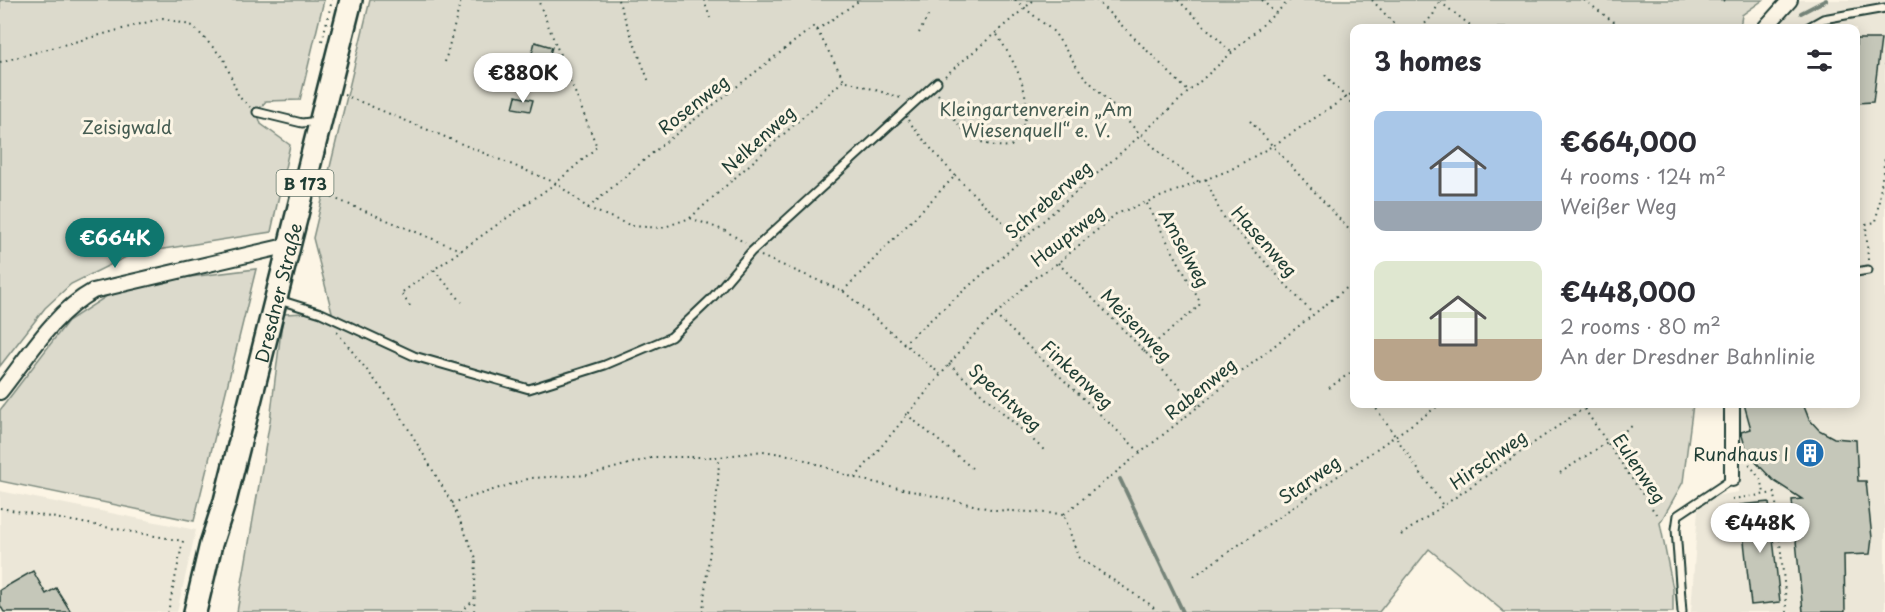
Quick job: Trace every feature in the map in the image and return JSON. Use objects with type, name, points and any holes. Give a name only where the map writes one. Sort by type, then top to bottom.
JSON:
[{"type":"main road","name":"Dresdner Straße","points":[[225,501],[351,0]]},
{"type":"main road","name":"B 173","points":[[195,612],[211,544],[225,501]]},
{"type":"main road","name":"B 173","points":[[210,612],[225,501]]},
{"type":"street","points":[[1769,24],[1790,0]]},
{"type":"street","points":[[0,392],[57,320],[79,299],[93,291],[290,245]]},
{"type":"street","points":[[1732,408],[1732,479]]},
{"type":"lane","points":[[1814,24],[1823,19],[1885,8]]},
{"type":"lane","points":[[277,299],[321,313],[414,356],[529,389],[605,365],[671,338],[712,298],[752,250],[935,83]]},
{"type":"lane","points":[[256,112],[302,123],[320,121]]},
{"type":"lane","points":[[1860,271],[1868,270]]},
{"type":"lane","points":[[1682,612],[1676,529],[1678,515],[1732,479]]},
{"type":"path","points":[[445,62],[461,0]]},
{"type":"path","points":[[410,306],[401,293],[556,183],[597,147],[538,0]]},
{"type":"path","points":[[618,0],[649,82]]},
{"type":"path","points":[[704,0],[710,18]]},
{"type":"path","points":[[860,0],[817,30],[844,80],[913,102]]},
{"type":"path","points":[[1015,0],[1054,32],[1081,73],[1141,135],[1167,160],[1199,182]]},
{"type":"path","points":[[996,33],[1014,63],[1023,85],[1027,116],[1022,133],[1011,146],[996,147],[968,135],[951,116],[935,83],[1034,0]]},
{"type":"path","points":[[1096,0],[1189,92]]},
{"type":"path","points":[[1178,0],[1232,53]]},
{"type":"path","points":[[1262,0],[1275,14]]},
{"type":"path","name":"Schreberweg","points":[[903,344],[1141,135],[1290,0]]},
{"type":"path","points":[[1372,0],[1394,24]]},
{"type":"path","points":[[1584,0],[1617,24]]},
{"type":"path","points":[[1723,0],[1727,3]]},
{"type":"path","points":[[1424,24],[1440,1],[1469,24]]},
{"type":"path","points":[[919,33],[929,14]]},
{"type":"path","points":[[0,62],[163,18],[193,26],[224,59],[239,97],[256,112]]},
{"type":"path","name":"Rosenweg","points":[[588,208],[662,145],[813,27],[817,30]]},
{"type":"path","points":[[1885,57],[1885,68]]},
{"type":"path","points":[[1325,75],[1350,101]]},
{"type":"path","name":"Nelkenweg","points":[[690,218],[844,80]]},
{"type":"path","points":[[346,85],[344,95],[556,183],[588,208],[632,226],[662,228],[690,218],[726,231],[752,250],[843,291],[940,374]]},
{"type":"path","name":"Hauptweg","points":[[855,478],[940,374],[995,315],[1034,278],[1058,263],[1116,214],[1230,170],[1274,145],[1350,95]]},
{"type":"path","points":[[902,113],[954,177],[1023,239]]},
{"type":"path","points":[[1250,121],[1350,230]]},
{"type":"path","points":[[1868,270],[1866,224],[1876,222],[1885,157]]},
{"type":"path","points":[[843,291],[954,177]]},
{"type":"path","name":"Hasenweg","points":[[1206,179],[1221,214],[1313,314]]},
{"type":"path","points":[[319,192],[460,250]]},
{"type":"path","name":"Amselweg","points":[[1144,352],[1199,306],[1200,302],[1146,202]]},
{"type":"path","name":"Meisenweg","points":[[1058,263],[1198,406]]},
{"type":"path","points":[[434,270],[462,302]]},
{"type":"path","name":"Rabenweg","points":[[1064,514],[1350,285]]},
{"type":"path","name":"Finkenweg","points":[[995,315],[1142,453]]},
{"type":"path","points":[[330,319],[339,335],[395,406],[452,503],[476,558],[474,612]]},
{"type":"path","name":"Spechtweg","points":[[949,364],[1045,451]]},
{"type":"path","points":[[1329,388],[1350,373]]},
{"type":"path","points":[[1375,408],[1444,507]]},
{"type":"path","name":"Starweg","points":[[1194,576],[1435,408]]},
{"type":"path","name":"Eulenweg","points":[[1584,408],[1658,517]]},
{"type":"path","name":"Hirschweg","points":[[1401,535],[1584,408]]},
{"type":"path","points":[[906,414],[972,468]]},
{"type":"path","points":[[1560,473],[1632,426]]},
{"type":"path","points":[[452,503],[531,478],[589,475],[654,457],[719,457],[763,451],[794,456],[855,478],[995,510],[1064,514],[1078,558],[1151,605],[1157,612]]},
{"type":"path","points":[[1745,456],[1761,482],[1764,495]]},
{"type":"path","points":[[703,612],[707,562],[718,485],[719,457]]},
{"type":"path","points":[[1732,499],[1775,493],[1787,612]]},
{"type":"path","points":[[0,508],[183,541],[168,612]]},
{"type":"path","points":[[461,612],[474,600]]},
{"type":"shaded area","points":[[1799,0],[1885,0],[1885,612],[1691,612],[1698,509],[1715,496],[1738,492],[1738,408],[1860,408],[1860,24],[1777,24]]},
{"type":"shaded area","points":[[0,491],[196,530],[177,612],[0,612]]},
{"type":"green space","name":"Zeisigwald","points":[[0,0],[324,0],[300,100],[266,101],[257,112],[261,124],[290,145],[271,232],[132,254],[71,284],[45,308],[0,366]]},
{"type":"green space","name":"Kleingartenverein „Am Wiesenquell“ e. V.","points":[[370,0],[1763,0],[1742,15],[1741,24],[1350,24],[1350,408],[1692,408],[1683,482],[1660,523],[1673,589],[1673,612],[1504,612],[1429,549],[1379,612],[237,612],[270,421],[283,314],[332,312],[313,238]]},
{"type":"green space","points":[[256,269],[194,521],[0,481],[0,410],[68,321],[124,285]]},
{"type":"building","points":[[1860,39],[1881,39],[1873,102],[1860,103]]},
{"type":"building","points":[[535,42],[552,47],[549,57],[558,60],[554,75],[528,68]]},
{"type":"building","points":[[516,96],[533,100],[530,111],[513,108]]},
{"type":"building","points":[[1745,408],[1805,408],[1809,419],[1819,430],[1834,438],[1856,440],[1858,481],[1866,481],[1872,538],[1870,554],[1844,555],[1845,612],[1803,612],[1792,500],[1802,499],[1774,481],[1747,453],[1741,432],[1751,429]]},
{"type":"building","points":[[1769,502],[1780,602],[1751,605],[1740,505]]},
{"type":"building","points":[[33,571],[46,594],[56,588],[71,612],[4,612],[0,605],[0,590]]},
{"type":"waterway","points":[[1801,13],[1826,0]]},
{"type":"waterway","points":[[1120,479],[1183,612]]},
{"type":"place","name":"Rundhaus I","points":[[1810,453]]}]
